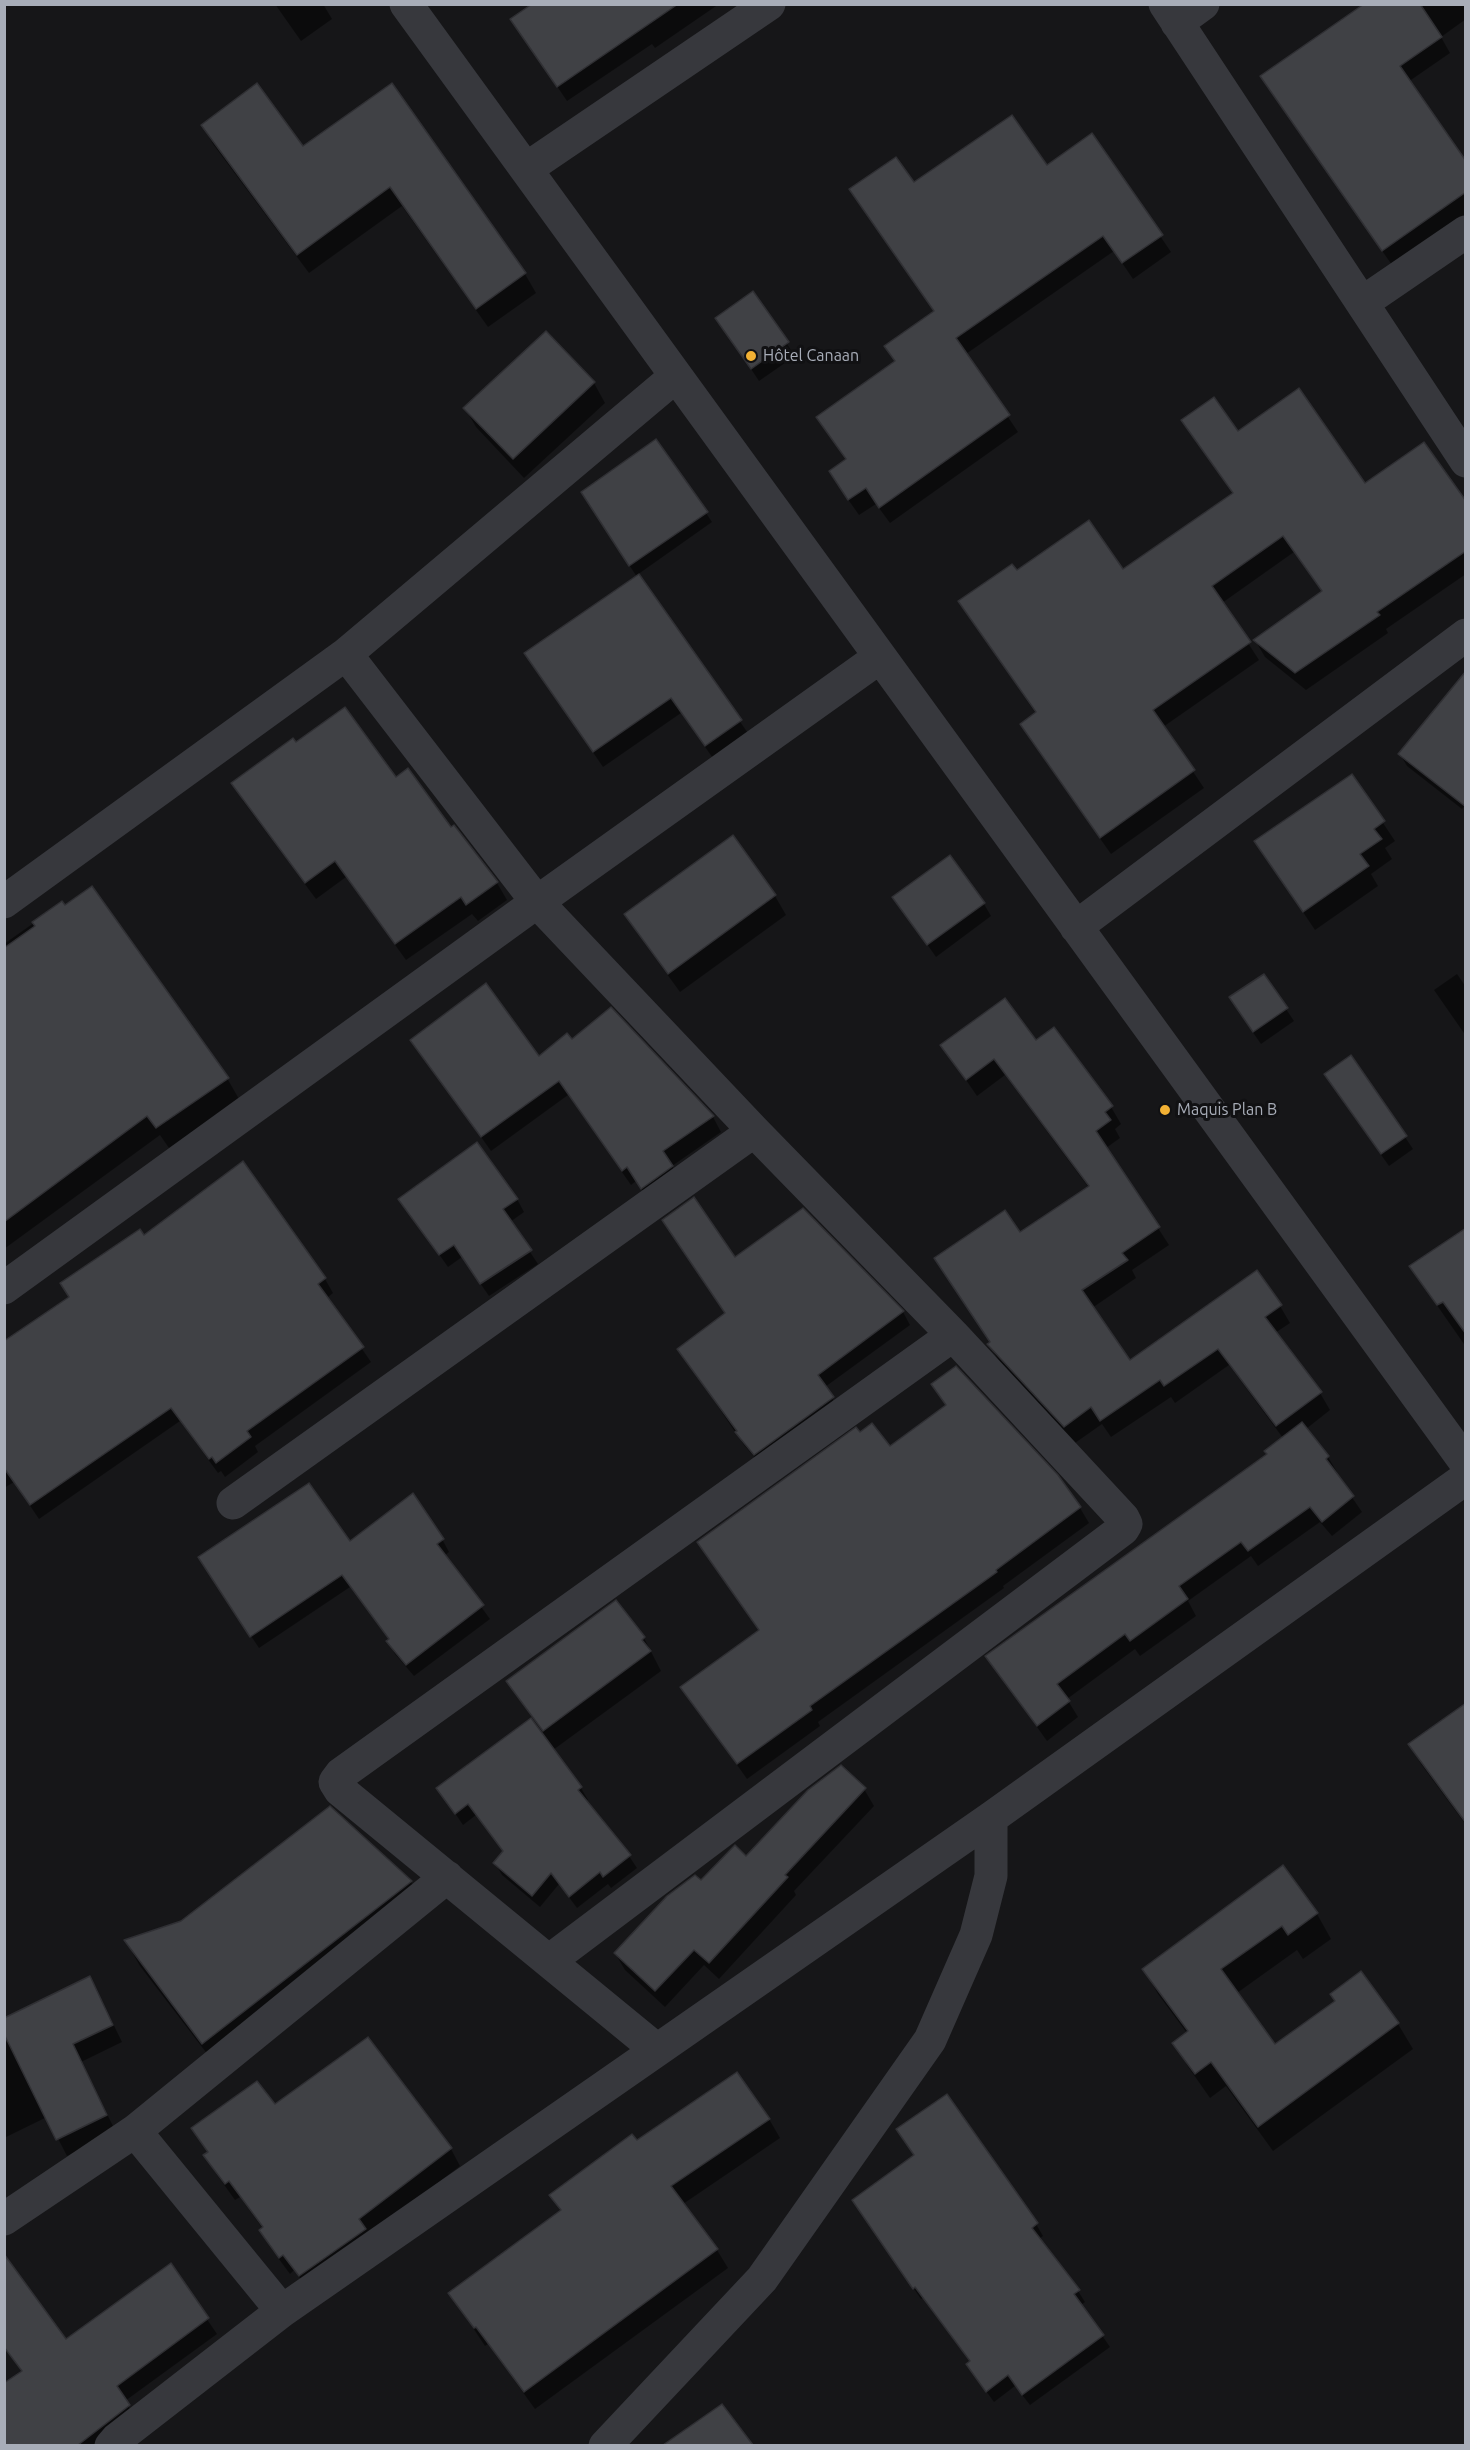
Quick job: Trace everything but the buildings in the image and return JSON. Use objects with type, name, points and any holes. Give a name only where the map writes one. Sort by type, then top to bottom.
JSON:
[{"type":"street","points":[[406,4],[1466,1462]]},
{"type":"street","points":[[526,169],[769,4]]},
{"type":"street","points":[[1181,11],[1362,303],[1466,461]]},
{"type":"street","points":[[1362,303],[1466,232]]},
{"type":"street","points":[[4,902],[346,654],[676,376]]},
{"type":"street","points":[[1076,927],[1466,635]]},
{"type":"street","points":[[346,654],[537,902],[754,1131],[953,1335],[1123,1518],[1126,1524],[1124,1530],[549,1961]]},
{"type":"street","points":[[4,1288],[880,657]]},
{"type":"street","points":[[233,1503],[754,1131]]},
{"type":"street","points":[[657,2050],[340,1790],[335,1782],[341,1774],[953,1335]]},
{"type":"street","points":[[111,2445],[282,2311],[991,1818],[1466,1478]]},
{"type":"street","points":[[606,2445],[762,2279],[930,2040],[976,1935],[991,1876],[991,1818]]},
{"type":"street","points":[[4,2219],[135,2131],[447,1877]]},
{"type":"street","points":[[135,2131],[282,2311]]},
{"type":"place","name":"Hôtel Canaan","points":[[751,356]]},
{"type":"place","name":"Maquis Plan B","points":[[1165,1110]]}]
